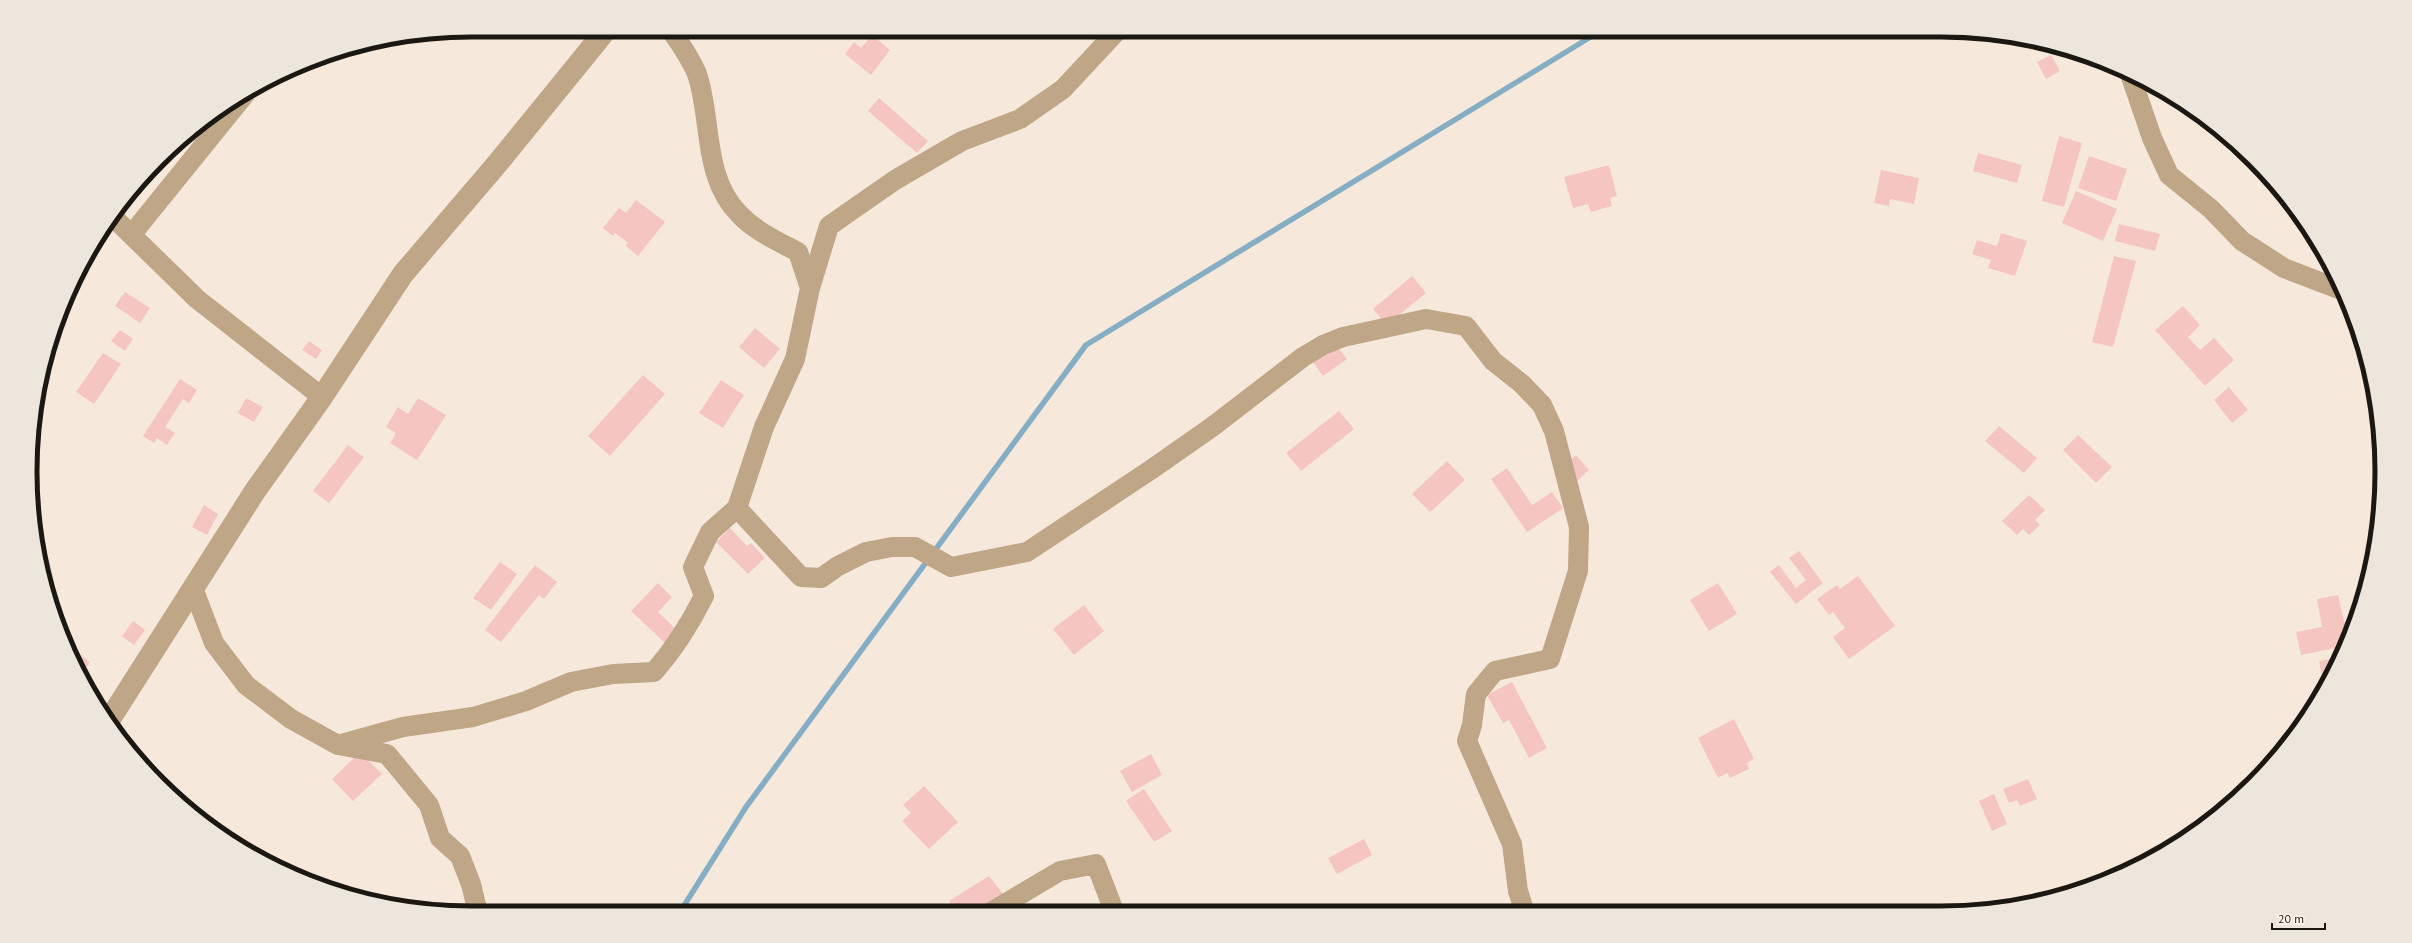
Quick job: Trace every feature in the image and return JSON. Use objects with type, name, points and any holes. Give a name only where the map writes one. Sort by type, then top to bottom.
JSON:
[{"type":"street","points":[[112,716],[258,486],[322,397],[403,274],[497,164],[600,37]]},
{"type":"street","points":[[675,37],[698,76],[711,158],[720,188],[739,214],[764,234],[798,252],[810,288]]},
{"type":"street","points":[[338,745],[403,727],[473,717],[526,701],[571,682],[614,674],[654,672],[674,649],[704,596],[693,567],[710,532],[738,508],[764,428],[795,359],[810,288],[829,226],[895,180],[962,141],[1020,119],[1063,90],[1112,37]]},
{"type":"street","points":[[2133,82],[2152,138],[2169,175],[2211,208],[2242,240],[2284,268],[2334,287]]},
{"type":"street","points":[[132,234],[235,107]]},
{"type":"street","points":[[117,221],[132,234],[198,299],[322,397]]},
{"type":"street","points":[[738,508],[801,577],[821,578],[838,566],[866,552],[892,547],[915,547],[951,568],[1027,552],[1164,461],[1263,389],[1303,357],[1322,345],[1344,337],[1426,319],[1466,326],[1493,361],[1522,384],[1542,405],[1554,431],[1579,527],[1578,571],[1550,659],[1495,671],[1476,694],[1472,725],[1467,741],[1512,844],[1518,891],[1523,906]]},
{"type":"street","points":[[194,588],[214,643],[246,685],[291,719],[338,745],[387,754],[429,805],[440,838],[460,856],[471,884],[476,906]]},
{"type":"street","points":[[1001,906],[1060,871],[1096,864],[1112,906]]},
{"type":"building","points":[[870,37],[874,37],[890,50],[871,75],[845,54],[854,42],[861,48]]},
{"type":"building","points":[[2051,55],[2060,71],[2046,79],[2037,62]]},
{"type":"building","points":[[879,98],[928,141],[917,153],[868,111]]},
{"type":"building","points":[[2059,136],[2082,143],[2064,207],[2042,201]]},
{"type":"building","points":[[1978,153],[2022,165],[2017,183],[1973,171]]},
{"type":"building","points":[[2089,156],[2127,169],[2116,201],[2078,188]]},
{"type":"building","points":[[1609,165],[1617,196],[1610,198],[1612,206],[1591,212],[1588,204],[1573,208],[1564,177]]},
{"type":"building","points":[[1881,170],[1919,178],[1914,204],[1890,199],[1889,206],[1874,203]]},
{"type":"building","points":[[2076,191],[2117,209],[2103,241],[2062,223]]},
{"type":"building","points":[[636,200],[665,222],[638,256],[626,246],[628,243],[615,233],[613,236],[603,228],[619,208],[626,213]]},
{"type":"building","points":[[2119,224],[2160,234],[2155,251],[2115,241]]},
{"type":"building","points":[[2001,233],[2027,241],[2015,276],[1988,268],[1991,260],[1972,254],[1977,240],[1997,246]]},
{"type":"building","points":[[2114,256],[2136,261],[2113,347],[2092,342]]},
{"type":"building","points":[[1412,276],[1426,293],[1387,325],[1373,309]]},
{"type":"building","points":[[125,292],[150,308],[140,323],[115,306]]},
{"type":"building","points":[[2183,306],[2200,325],[2188,337],[2200,350],[2214,338],[2234,360],[2205,386],[2155,330]]},
{"type":"building","points":[[755,328],[780,349],[764,368],[739,347]]},
{"type":"building","points":[[120,330],[133,339],[125,351],[111,341]]},
{"type":"building","points":[[309,341],[322,350],[316,359],[302,350]]},
{"type":"building","points":[[1336,345],[1347,359],[1323,376],[1313,362]]},
{"type":"building","points":[[103,353],[121,364],[94,404],[76,392]]},
{"type":"building","points":[[643,375],[665,394],[610,456],[588,436]]},
{"type":"building","points":[[180,379],[197,390],[189,403],[183,399],[165,427],[175,433],[167,445],[157,438],[154,443],[143,436]]},
{"type":"building","points":[[721,380],[744,395],[723,428],[699,413]]},
{"type":"building","points":[[2229,387],[2248,410],[2232,423],[2214,400]]},
{"type":"building","points":[[246,398],[263,407],[254,422],[238,413]]},
{"type":"building","points":[[418,398],[446,415],[417,460],[390,443],[396,433],[386,427],[398,407],[408,414]]},
{"type":"building","points":[[1339,411],[1354,429],[1301,471],[1286,453]]},
{"type":"building","points":[[1999,426],[2037,458],[2024,473],[1985,441]]},
{"type":"building","points":[[2078,435],[2112,467],[2096,483],[2063,450]]},
{"type":"building","points":[[348,445],[364,457],[329,503],[313,491]]},
{"type":"building","points":[[1576,455],[1589,470],[1576,482],[1563,467]]},
{"type":"building","points":[[1447,461],[1465,480],[1430,512],[1412,494]]},
{"type":"building","points":[[1507,468],[1532,505],[1552,492],[1563,508],[1527,532],[1491,479]]},
{"type":"building","points":[[2029,495],[2045,510],[2035,520],[2040,525],[2029,535],[2023,529],[2017,535],[2002,521]]},
{"type":"building","points":[[204,505],[218,514],[207,535],[192,527]]},
{"type":"building","points":[[730,528],[747,546],[751,543],[765,558],[748,574],[716,542]]},
{"type":"building","points":[[1799,551],[1823,583],[1796,604],[1770,572],[1779,565],[1796,588],[1806,580],[1789,558]]},
{"type":"building","points":[[500,562],[517,574],[491,610],[473,598]]},
{"type":"building","points":[[535,565],[557,582],[544,599],[539,595],[501,642],[485,630]]},
{"type":"building","points":[[1858,576],[1895,626],[1849,659],[1833,637],[1845,628],[1833,612],[1829,615],[1817,599],[1837,585],[1840,589]]},
{"type":"building","points":[[658,583],[672,597],[658,612],[679,632],[667,645],[631,611]]},
{"type":"building","points":[[1718,583],[1737,614],[1709,631],[1690,600]]},
{"type":"building","points":[[55,594],[59,597],[57,600]]},
{"type":"building","points":[[2338,595],[2344,622],[2348,621],[2338,647],[2301,655],[2296,632],[2322,627],[2317,599]]},
{"type":"building","points":[[1084,605],[1104,631],[1074,655],[1053,629]]},
{"type":"building","points":[[133,621],[145,630],[134,645],[122,636]]},
{"type":"building","points":[[77,653],[90,662],[85,669],[82,664]]},
{"type":"building","points":[[2333,658],[2322,678],[2319,661]]},
{"type":"building","points":[[1512,682],[1547,748],[1529,758],[1509,720],[1503,723],[1487,695]]},
{"type":"building","points":[[1734,719],[1754,759],[1747,763],[1749,769],[1730,778],[1727,773],[1718,778],[1698,738]]},
{"type":"building","points":[[360,752],[382,774],[353,801],[332,779]]},
{"type":"building","points":[[1151,754],[1162,775],[1132,792],[1120,771]]},
{"type":"building","points":[[2028,779],[2037,799],[2020,806],[2017,800],[2009,803],[2003,789]]},
{"type":"building","points":[[924,786],[958,822],[929,849],[902,821],[911,813],[903,805]]},
{"type":"building","points":[[1144,789],[1172,831],[1154,842],[1126,801]]},
{"type":"building","points":[[1994,794],[2007,824],[1992,831],[1979,801]]},
{"type":"building","points":[[1364,839],[1372,855],[1337,874],[1328,858]]},
{"type":"building","points":[[989,876],[1003,894],[987,906],[953,906],[949,901]]},
{"type":"waterway","points":[[684,906],[746,807],[1086,345],[1591,37]]}]
